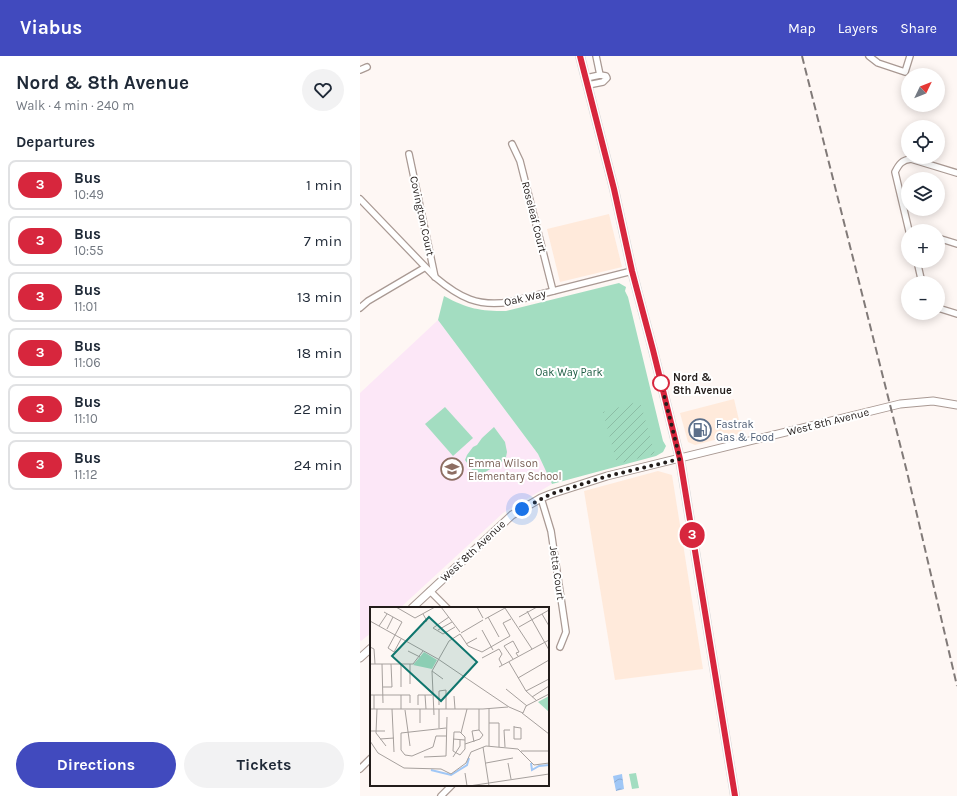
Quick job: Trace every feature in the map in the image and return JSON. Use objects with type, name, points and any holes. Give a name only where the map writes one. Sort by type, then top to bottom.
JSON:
[{"type":"main road","points":[[581,57],[614,189],[632,271],[680,459],[735,796]]},
{"type":"street","points":[[587,82],[603,82],[604,77],[596,56]]},
{"type":"street","points":[[869,56],[878,63],[905,72],[910,56]]},
{"type":"street","points":[[360,70],[367,67]]},
{"type":"street","name":"Roseleaf Court","points":[[512,144],[520,161],[553,291]]},
{"type":"street","name":"Covington Court","points":[[410,154],[435,277]]},
{"type":"street","points":[[907,224],[895,172],[898,164],[911,158],[957,173]]},
{"type":"street","name":"Oak Way","points":[[360,199],[424,268],[447,288],[461,296],[485,304],[510,302],[632,271]]},
{"type":"street","points":[[945,240],[957,244]]},
{"type":"street","points":[[360,308],[368,301],[424,268]]},
{"type":"street","points":[[945,310],[957,314]]},
{"type":"street","name":"West 8th Avenue","points":[[413,607],[512,515],[540,498],[608,476],[905,403],[933,401],[957,405]]},
{"type":"street","name":"Jetta Court","points":[[540,498],[551,530],[566,632],[560,647]]},
{"type":"street","points":[[430,591],[446,607]]},
{"type":"street","points":[[360,658],[370,649]]},
{"type":"street","points":[[360,769],[370,759]]},
{"type":"street","points":[[441,796],[451,786]]},
{"type":"shaded area","points":[[609,214],[622,267],[560,282],[547,229]]},
{"type":"shaded area","name":"Emma Wilson Elementary School","points":[[438,320],[538,454],[552,484],[503,513],[401,607],[370,607],[370,634],[361,641],[360,640],[360,393]]},
{"type":"shaded area","points":[[734,399],[742,433],[695,445],[688,442],[680,413]]},
{"type":"shaded area","points":[[658,471],[672,475],[703,669],[615,680],[584,491]]},
{"type":"green space","name":"Oak Way Park","points":[[619,283],[626,287],[625,291],[628,297],[663,441],[666,446],[663,452],[656,456],[552,484],[538,454],[438,320],[444,296],[460,304],[474,308],[506,311]]},
{"type":"green space","points":[[640,401],[655,454],[617,464],[603,412]]},
{"type":"green space","points":[[445,407],[473,438],[453,456],[425,424]]},
{"type":"green space","points":[[494,427],[505,442],[507,452],[506,457],[502,462],[477,477],[465,460],[473,447],[477,445]]},
{"type":"green space","points":[[636,773],[639,788],[632,789],[629,774]]},
{"type":"water","points":[[622,774],[624,789],[616,791],[613,776]]},
{"type":"railway","points":[[802,56],[907,472],[957,686]]},
{"type":"bus line","name":"3","points":[[580,56],[614,189],[632,271],[680,459],[735,796]]},
{"type":"place","name":"Nord & 8th Avenue","points":[[661,383]]},
{"type":"place","name":"Fastrak Gas & Food","points":[[700,430]]},
{"type":"place","name":"Emma Wilson Elementary School","points":[[452,469]]},
{"type":"route","points":[[522,509],[540,498],[551,494],[608,476],[680,459],[661,383]]}]
